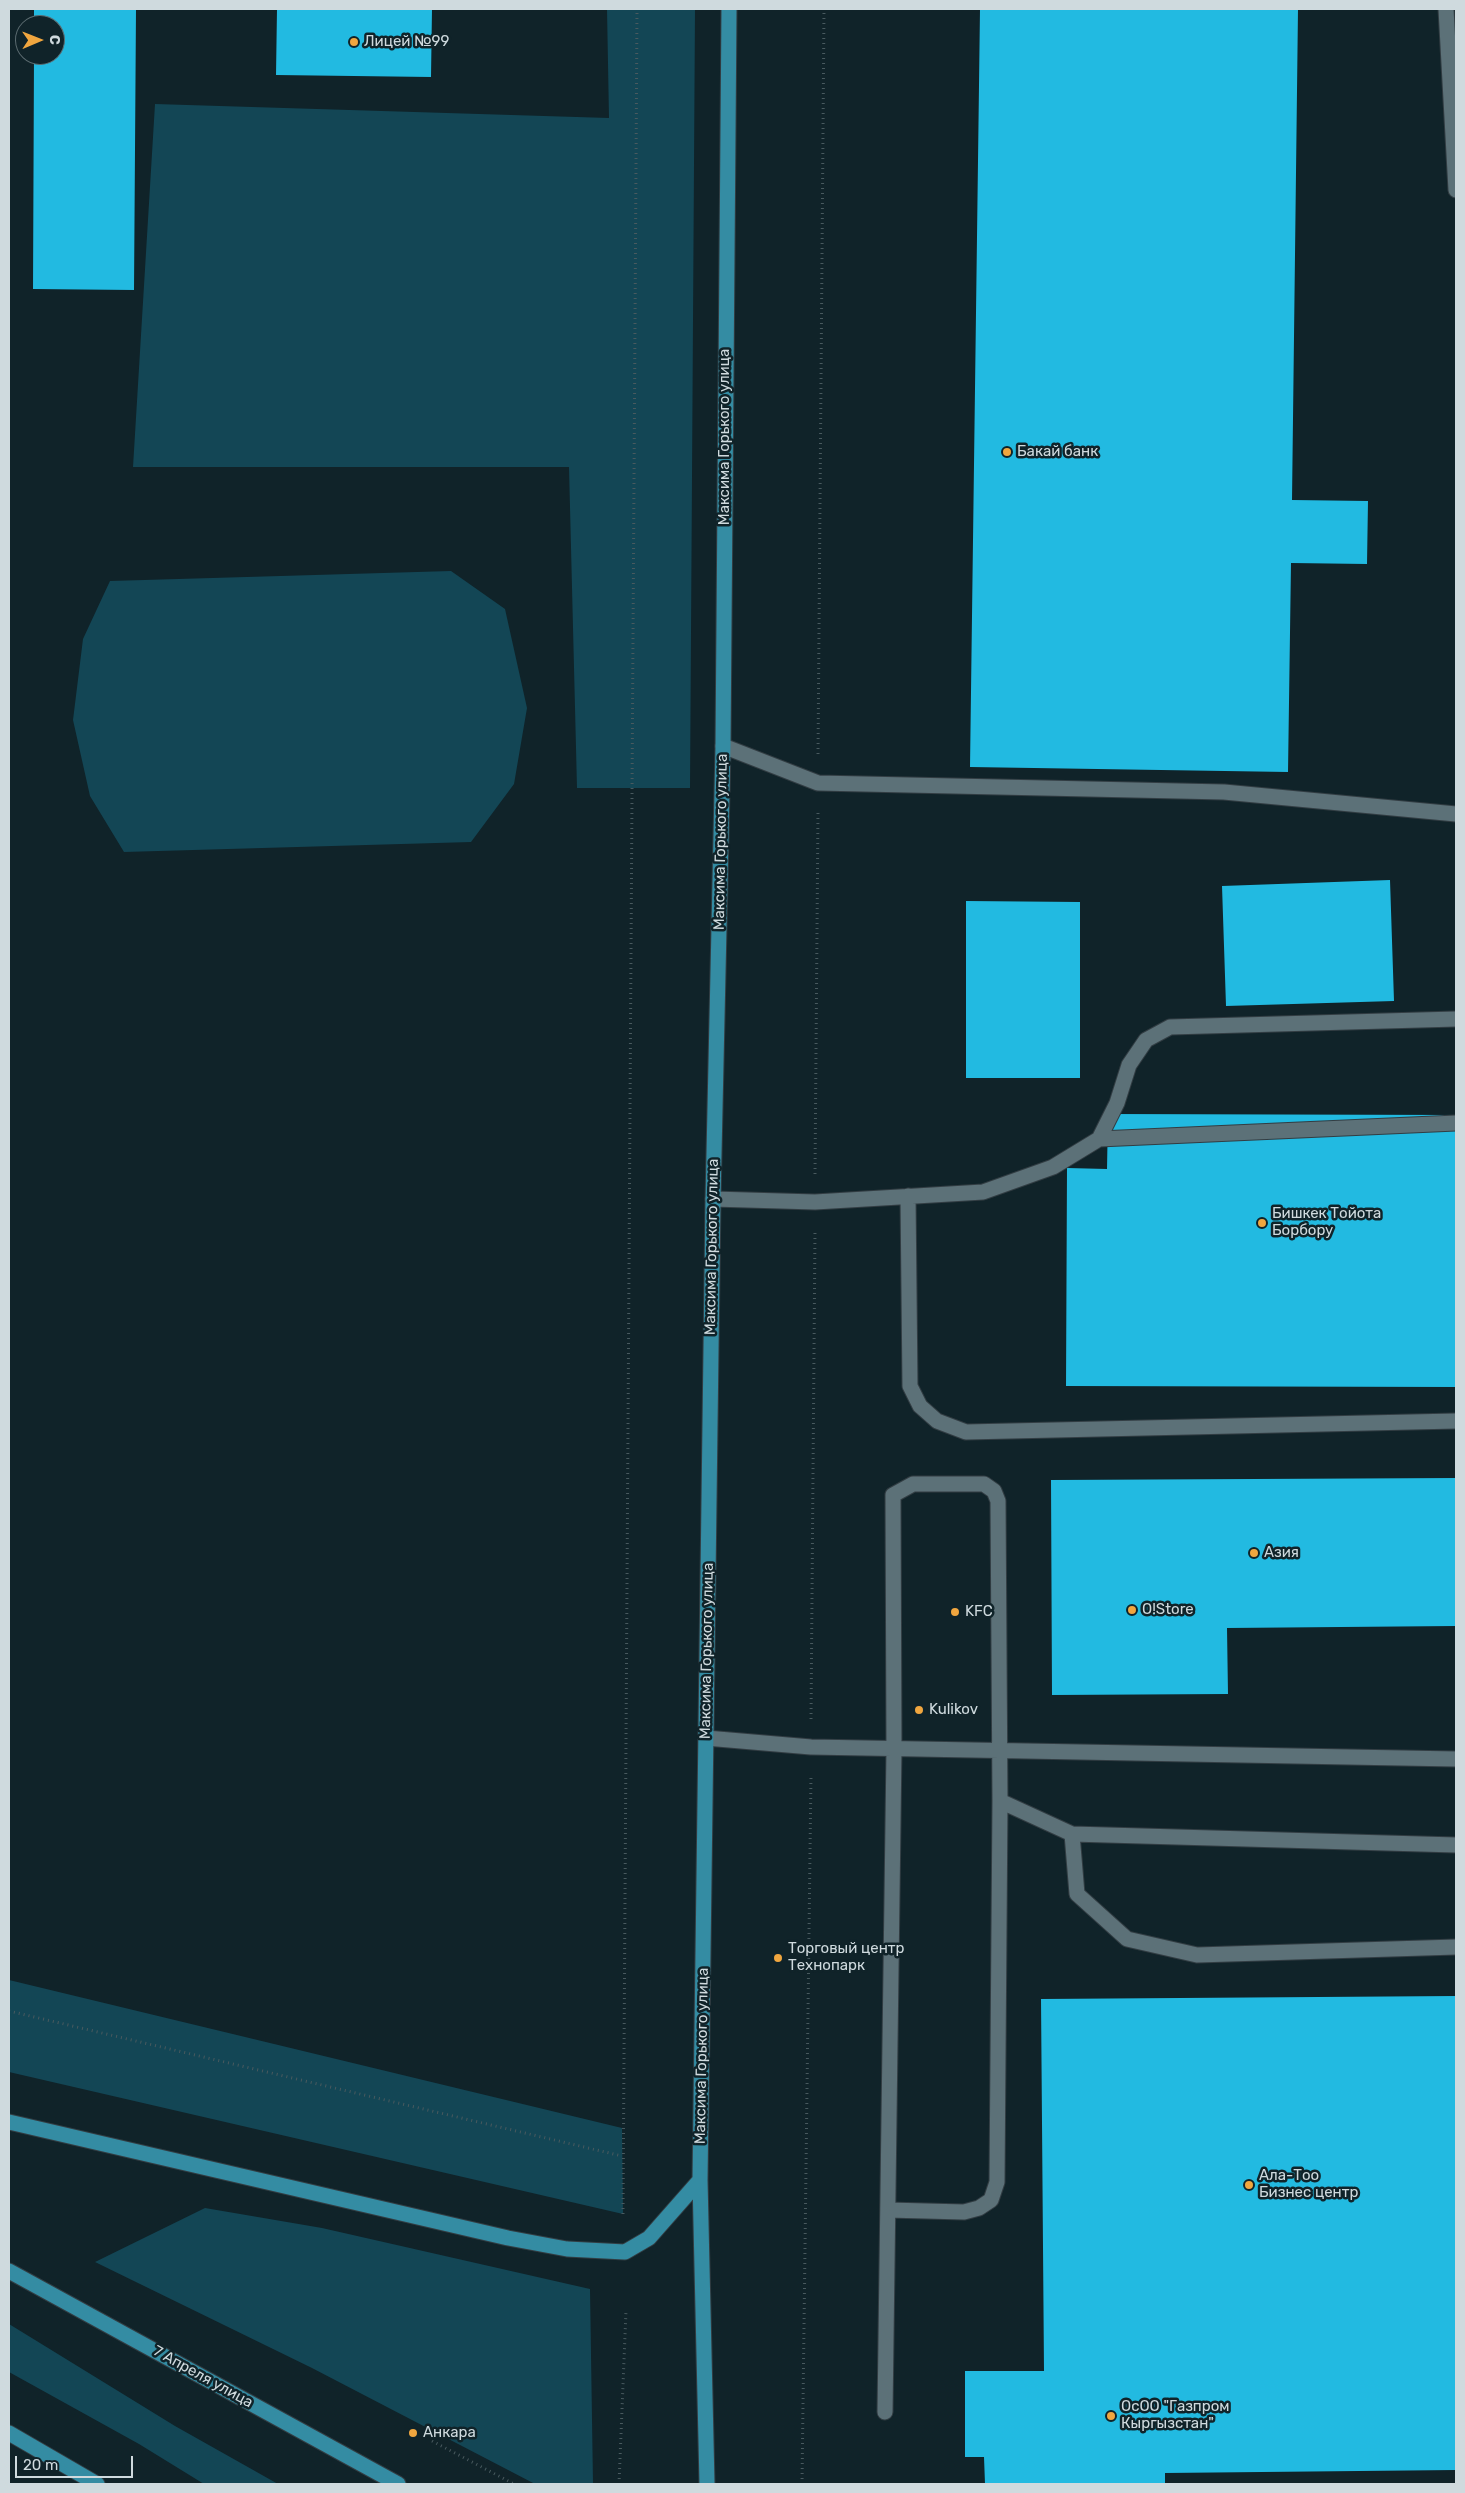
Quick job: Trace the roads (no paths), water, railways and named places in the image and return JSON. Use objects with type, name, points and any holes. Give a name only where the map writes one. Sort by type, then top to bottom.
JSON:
[{"type":"main road","name":"Максима Горького улица","points":[[707,2484],[700,2180],[713,1199],[723,746],[729,9]]},
{"type":"main road","points":[[9,2122],[508,2238],[567,2249],[625,2252],[649,2238],[700,2180]]},
{"type":"main road","name":"7 Апреля улица","points":[[9,2271],[398,2484]]},
{"type":"main road","points":[[9,2432],[97,2484]]},
{"type":"lane","points":[[1446,9],[1456,190]]},
{"type":"lane","points":[[723,746],[818,783],[1224,792],[1456,814]]},
{"type":"lane","points":[[1099,1139],[1117,1103],[1129,1065],[1146,1040],[1170,1027],[1456,1019]]},
{"type":"lane","points":[[713,1199],[815,1202],[983,1192],[1053,1167],[1099,1139],[1456,1123]]},
{"type":"lane","points":[[908,1196],[910,1386],[920,1406],[937,1421],[966,1432],[1456,1421]]},
{"type":"lane","points":[[885,2412],[894,1749],[893,1496],[913,1484],[984,1484],[994,1491],[998,1501],[1000,1801],[997,2182],[992,2200],[978,2208],[964,2212],[888,2210]]},
{"type":"lane","points":[[706,1738],[811,1747],[1456,1759]]},
{"type":"lane","points":[[1000,1801],[1072,1834],[1456,1845]]},
{"type":"lane","points":[[1072,1834],[1077,1894],[1127,1939],[1197,1955],[1456,1947]]},
{"type":"place","name":"Лицей №99","points":[[354,42]]},
{"type":"place","name":"Бакай банк","points":[[1007,452]]},
{"type":"place","name":"Бишкек Тойота Борбору","points":[[1262,1223]]},
{"type":"place","name":"Азия","points":[[1254,1553]]},
{"type":"place","name":"O!Store","points":[[1132,1610]]},
{"type":"place","name":"KFC","points":[[955,1612]]},
{"type":"place","name":"Kulikov","points":[[919,1710]]},
{"type":"place","name":"Торговый центр Технопарк","points":[[778,1958]]},
{"type":"place","name":"Ала-Тоо Бизнес центр","points":[[1249,2185]]},
{"type":"place","name":"ОсОО \"Газпром Кыргызстан\"","points":[[1111,2416]]},
{"type":"place","name":"Анкара","points":[[413,2433]]}]
